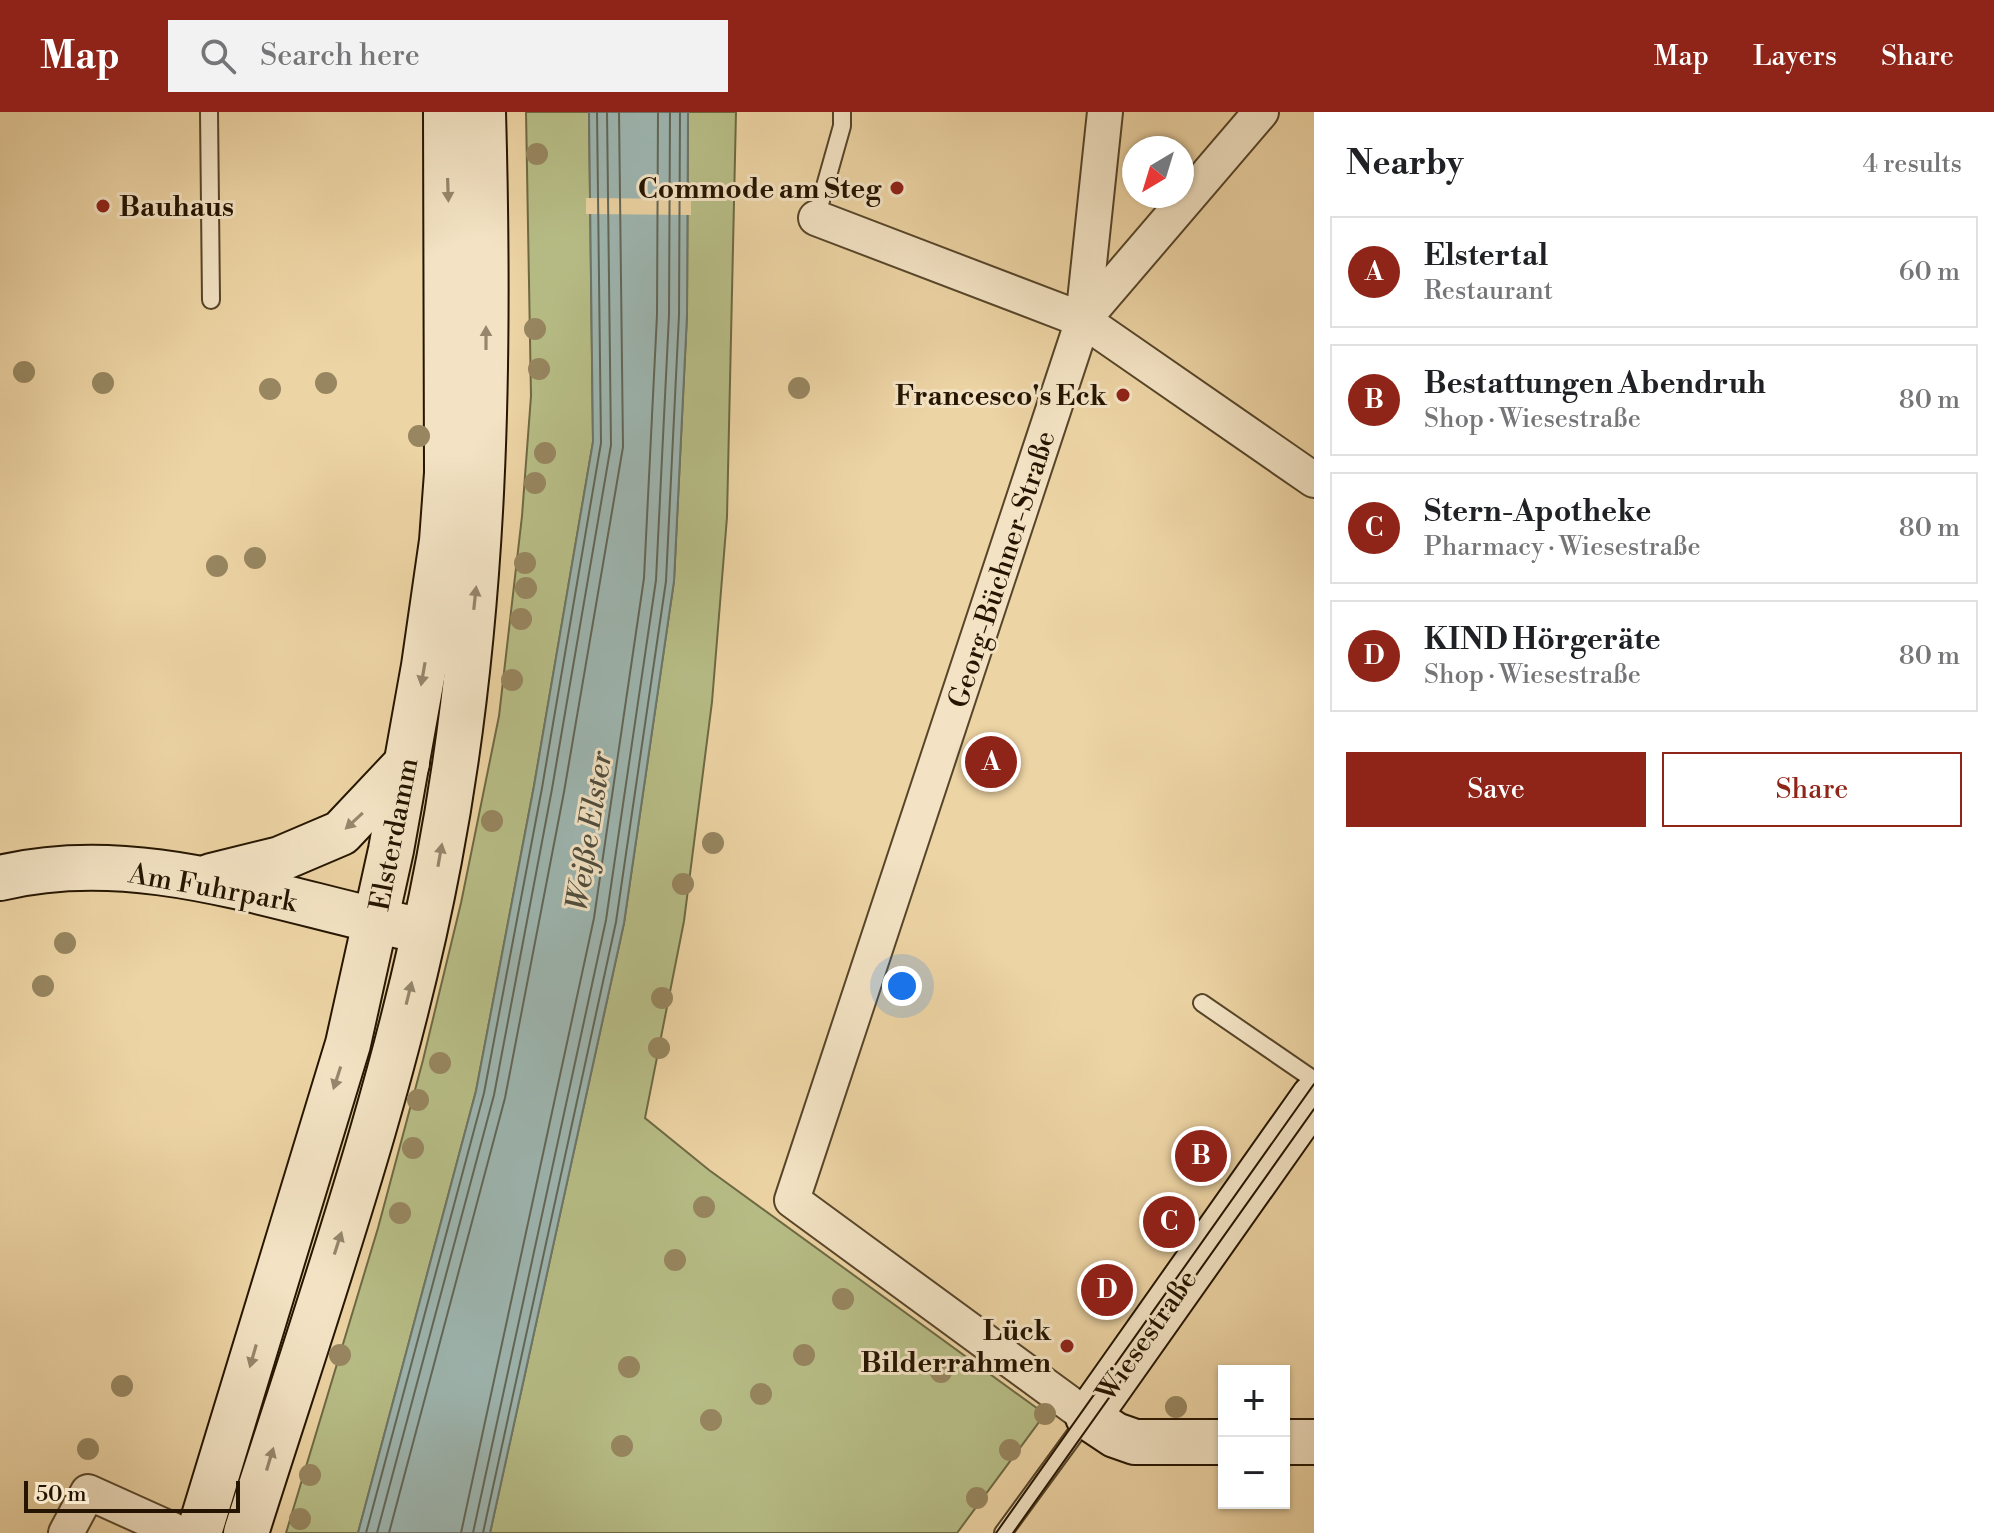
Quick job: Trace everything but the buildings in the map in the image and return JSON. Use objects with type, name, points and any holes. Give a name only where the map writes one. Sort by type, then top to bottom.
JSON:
[{"type":"main road","name":"Elsterdamm","points":[[199,1533],[348,1044],[377,921],[407,763],[440,557],[447,473],[446,112]]},
{"type":"main road","name":"Elsterdamm","points":[[246,1533],[345,1220],[423,931],[456,759],[478,567],[486,368],[483,112]]},
{"type":"main road","points":[[200,878],[280,859],[341,833],[407,763]]},
{"type":"main road","name":"Am Fuhrpark","points":[[0,878],[54,870],[97,868],[200,878],[423,931]]},
{"type":"main road","name":"Wiesestraße","points":[[1088,1417],[1314,1097]]},
{"type":"main road","points":[[1088,1417],[1115,1435],[1135,1442],[1218,1442]]},
{"type":"main road","points":[[1290,1442],[1314,1442]]},
{"type":"street","name":"Georg-Büchner-Straße","points":[[1088,1417],[792,1200],[1083,320],[1105,112]]},
{"type":"street","points":[[1083,320],[1261,112]]},
{"type":"street","points":[[816,218],[1083,320],[1314,480]]},
{"type":"street","points":[[66,1533],[88,1492],[179,1533]]},
{"type":"lane","points":[[209,112],[211,300]]},
{"type":"lane","points":[[816,218],[842,126],[842,112]]},
{"type":"lane","points":[[1202,1003],[1314,1080]]},
{"type":"lane","name":"Wiesestraße","points":[[1003,1533],[1088,1417]]},
{"type":"green space","points":[[526,112],[589,112],[593,442],[534,786],[476,1091],[358,1533],[286,1533],[378,1228],[423,1060],[461,903],[499,716],[522,516],[531,396]]},
{"type":"green space","points":[[688,112],[736,112],[727,517],[712,702],[684,921],[645,1118],[709,1170],[1045,1414],[957,1533],[490,1533],[624,923],[674,581],[687,315]]},
{"type":"water","name":"Weiße Elster","points":[[589,112],[688,112],[687,315],[674,581],[624,923],[490,1533],[358,1533],[476,1091],[534,786],[593,442]]},
{"type":"pier","points":[[586,198],[691,199],[691,215],[586,214]]},
{"type":"tram line","points":[[996,1533],[1314,1084]]},
{"type":"tram line","points":[[1013,1533],[1314,1109]]},
{"type":"place","name":"Commode am Steg","points":[[897,188]]},
{"type":"place","name":"Bauhaus","points":[[103,206]]},
{"type":"place","name":"Francesco's Eck","points":[[1123,395]]},
{"type":"place","name":"Elstertal","points":[[991,762]]},
{"type":"place","name":"Bestattungen Abendruh","points":[[1201,1156]]},
{"type":"place","name":"Stern-Apotheke","points":[[1169,1222]]},
{"type":"place","name":"KIND Hörgeräte","points":[[1107,1290]]},
{"type":"place","name":"Lück Bilderrahmen","points":[[1067,1346]]}]
